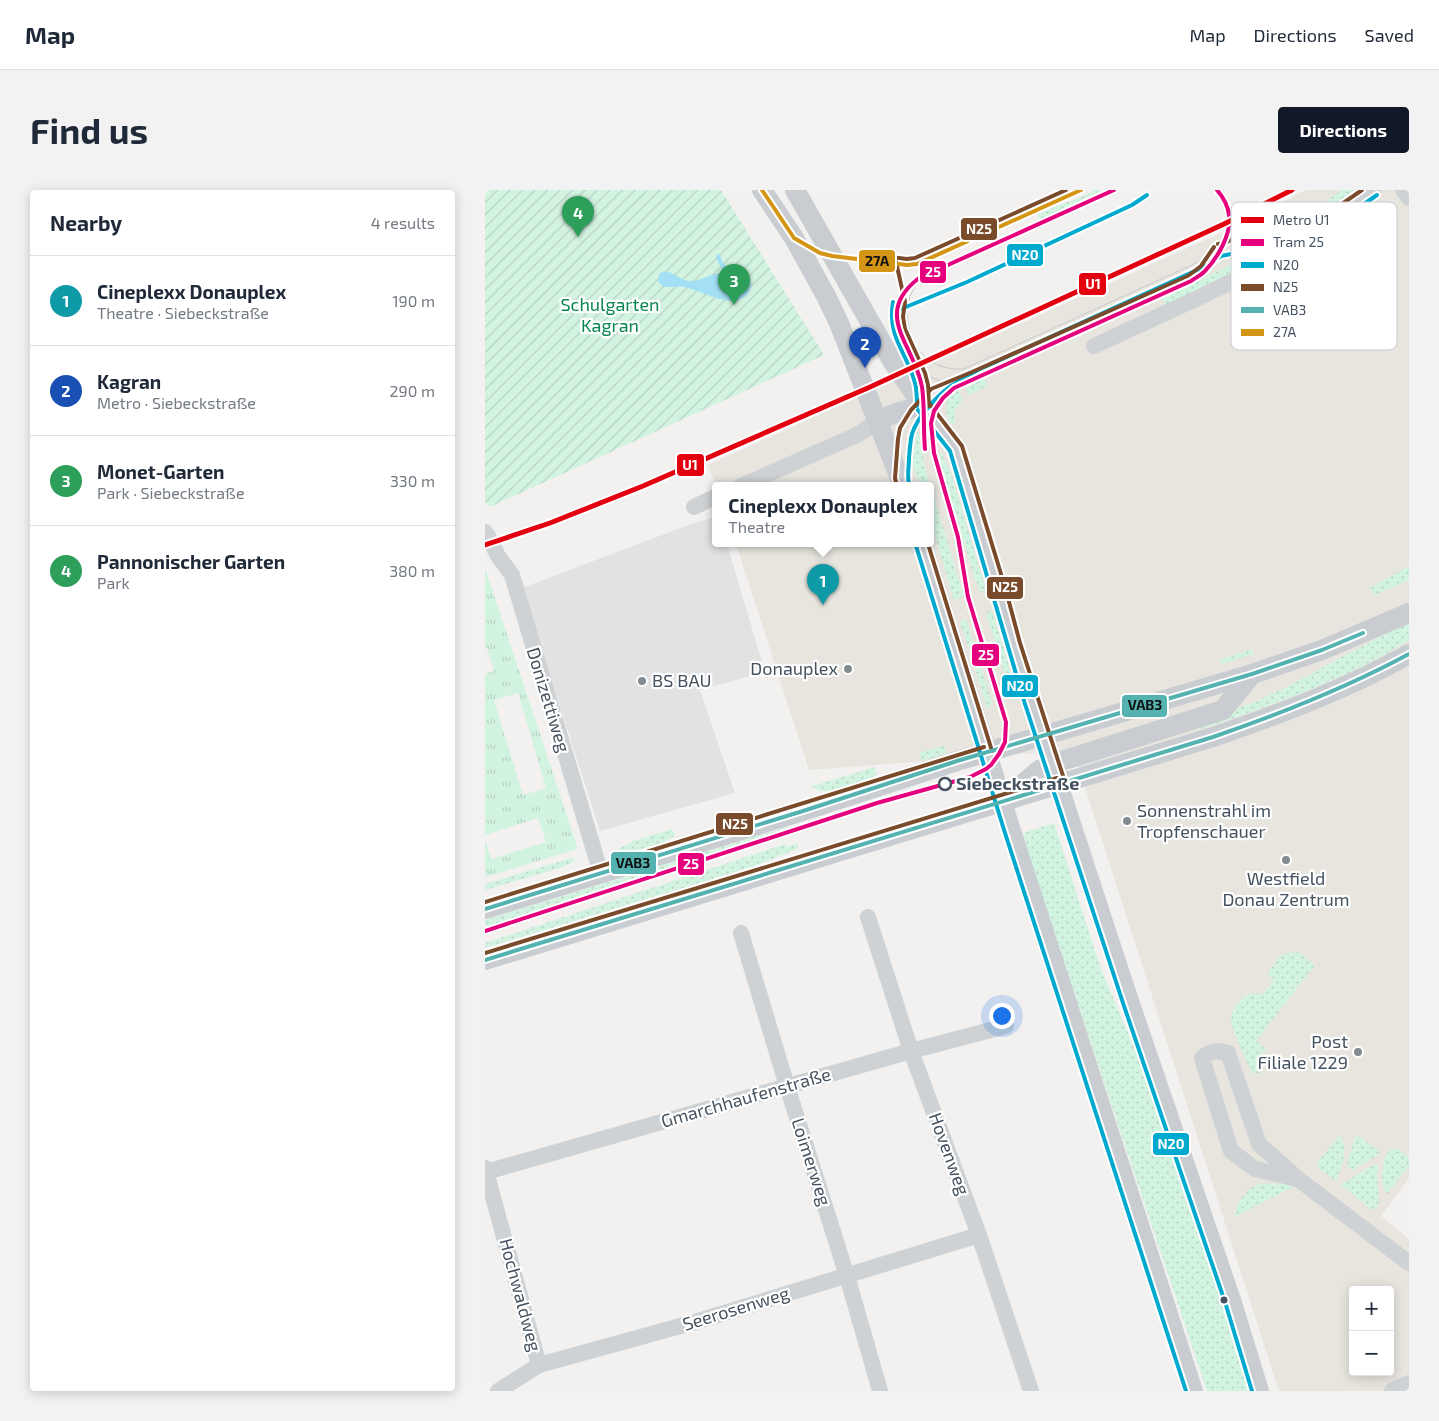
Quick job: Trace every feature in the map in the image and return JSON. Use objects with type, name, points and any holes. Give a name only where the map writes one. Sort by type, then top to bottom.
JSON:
[{"type":"main road","points":[[762,190],[794,238],[826,296],[848,344],[901,482]]},
{"type":"main road","points":[[795,190],[891,359],[923,406],[956,448],[1043,737],[1129,1001],[1231,1300],[1259,1391]]},
{"type":"main road","points":[[878,421],[891,414],[923,406]]},
{"type":"main road","points":[[923,547],[1002,802],[1193,1391]]},
{"type":"main road","points":[[485,909],[987,753],[1252,674],[1322,650],[1409,613]]},
{"type":"main road","points":[[485,960],[1213,737],[1336,690],[1409,654]]},
{"type":"main road","points":[[1002,802],[1039,770],[1052,764],[1223,710],[1252,674]]},
{"type":"street","points":[[1357,202],[1373,190]]},
{"type":"street","points":[[1403,190],[1409,198]]},
{"type":"street","points":[[1095,346],[1231,282]]},
{"type":"street","points":[[750,482],[857,435],[878,421]]},
{"type":"street","points":[[694,507],[712,499]]},
{"type":"street","name":"Donizettiweg","points":[[485,532],[488,536],[491,558],[512,575],[601,874]]},
{"type":"street","name":"Hovenweg","points":[[868,917],[911,1051],[979,1235],[1031,1391]]},
{"type":"street","name":"Loimerweg","points":[[741,933],[847,1276],[880,1391]]},
{"type":"street","name":"Gmarchhaufenstraße","points":[[486,1170],[1006,1026]]},
{"type":"street","points":[[1298,1179],[1255,1169],[1231,1151],[1202,1058],[1205,1054],[1215,1051],[1228,1053],[1259,1144],[1298,1179],[1409,1263]]},
{"type":"street","name":"Hochwaldweg","points":[[486,1170],[539,1365]]},
{"type":"street","name":"Seerosenweg","points":[[498,1391],[539,1365],[695,1322],[979,1235]]},
{"type":"street","points":[[1392,1391],[1409,1383]]},
{"type":"shaded area","points":[[1306,190],[1406,190],[1409,194],[1409,1178],[1381,1216],[1409,1239],[1409,1381],[1387,1391],[1279,1391],[1073,750],[809,770],[737,547],[934,547],[934,482],[714,482],[708,465],[1231,228],[1231,350],[1397,350],[1397,202],[1282,202]]},
{"type":"shaded area","name":"BS BAU","points":[[712,518],[712,547],[728,547],[765,672],[700,690],[735,793],[600,831],[522,588],[691,524]]},
{"type":"green space","name":"Schulgarten Kagran","points":[[485,190],[721,190],[824,355],[490,507],[485,502]]},
{"type":"green space","points":[[1095,190],[1103,190],[1040,220],[1037,214],[1081,197]]},
{"type":"green space","points":[[1342,190],[1359,190],[1342,202],[1325,202]]},
{"type":"green space","points":[[1231,264],[1231,274],[1166,306],[1162,298]]},
{"type":"green space","points":[[984,379],[987,386],[969,395],[965,388]]},
{"type":"green space","points":[[958,390],[963,399],[955,410],[955,423],[950,424],[946,410],[947,405],[950,397]]},
{"type":"green space","points":[[914,430],[920,435],[929,482],[919,482],[912,458]]},
{"type":"green space","points":[[941,453],[951,473],[986,590],[979,592],[941,466],[939,454]]},
{"type":"green space","points":[[934,497],[964,597],[954,600],[934,532]]},
{"type":"green space","points":[[1409,566],[1409,580],[1374,595],[1370,588]]},
{"type":"green space","points":[[485,568],[578,849],[485,877],[485,839],[491,859],[546,842],[538,818],[485,835],[485,674],[494,671],[487,648],[485,649]],"holes":[[[518,693],[546,788],[523,795],[494,700]]]},
{"type":"green space","points":[[992,611],[1019,699],[1013,701],[986,613]]},
{"type":"green space","points":[[966,619],[992,703],[989,708],[987,708],[960,621]]},
{"type":"green space","points":[[1409,621],[1409,640],[1359,668],[1306,691],[1199,730],[1197,724],[1279,691]]},
{"type":"green space","points":[[1252,649],[1254,654],[1222,664],[1220,660]]},
{"type":"green space","points":[[944,746],[946,753],[922,761],[919,753]]},
{"type":"green space","points":[[875,767],[877,775],[842,788],[821,791],[812,786]]},
{"type":"green space","points":[[1054,823],[1100,966],[1156,1100],[1250,1391],[1207,1391],[1024,843],[1023,833]]},
{"type":"green space","points":[[790,826],[791,828],[485,928],[485,920]]},
{"type":"green space","points":[[672,829],[675,836],[662,843],[612,857],[611,853],[633,841]]},
{"type":"green space","points":[[797,843],[799,848],[755,866],[485,948],[485,943],[785,844],[786,847]]},
{"type":"green space","points":[[571,858],[576,861],[560,868],[485,890],[485,884]]},
{"type":"green space","points":[[1294,952],[1301,953],[1315,965],[1256,1041],[1266,1049],[1256,1062],[1262,1067],[1262,1071],[1253,1073],[1235,1034],[1231,1016],[1236,1005],[1243,997],[1255,993],[1263,994],[1274,979],[1267,974],[1281,955]]},
{"type":"green space","points":[[1356,1134],[1381,1153],[1353,1170],[1348,1168],[1347,1164]]},
{"type":"green space","points":[[1339,1135],[1344,1145],[1344,1151],[1336,1181],[1317,1167],[1318,1162]]},
{"type":"green space","points":[[1391,1149],[1399,1150],[1409,1158],[1409,1165],[1387,1194],[1382,1178],[1385,1158]]},
{"type":"green space","points":[[1374,1164],[1379,1166],[1377,1173],[1379,1204],[1376,1209],[1371,1209],[1341,1185]]},
{"type":"green space","points":[[1281,1179],[1295,1186],[1235,1215],[1240,1201],[1246,1192],[1259,1184],[1279,1185]]},
{"type":"water","points":[[718,254],[725,265],[744,273],[750,280],[750,290],[747,295],[740,299],[725,300],[684,287],[667,287],[659,283],[659,275],[665,271],[690,281],[720,273],[722,269],[716,257]]},
{"type":"tram line","name":"25","points":[[925,449],[922,387],[918,372],[900,331],[897,318],[898,305],[905,292],[919,278],[1114,190]]},
{"type":"tram line","name":"25","points":[[485,931],[877,803],[970,777],[991,765],[1005,742],[1006,722],[968,597],[958,537],[934,453],[931,423],[934,411],[943,398],[954,388],[1191,281],[1202,273],[1209,267],[1223,246],[1228,230],[1228,208],[1217,190]]},
{"type":"tram line","points":[[934,272],[918,283],[910,296],[907,311],[910,333],[919,351],[926,358],[943,367],[964,369],[1205,259],[1217,249],[1224,239]]},
{"type":"tram line","points":[[911,358],[923,372],[936,380],[951,382],[969,380]]},
{"type":"metro line","name":"U1","points":[[1268,202],[1292,190]]},
{"type":"metro line","name":"U1","points":[[485,545],[550,523],[643,486],[870,387],[1231,220]]},
{"type":"transit line","name":"27A","points":[[762,190],[794,238],[820,253],[907,265],[917,264],[1081,190]]},
{"type":"transit line","name":"N25","points":[[891,257],[915,258],[1066,190]]},
{"type":"transit line","name":"N25","points":[[1345,202],[1362,190]]},
{"type":"transit line","name":"N20","points":[[901,309],[967,282],[1132,205],[1147,195]]},
{"type":"transit line","name":"N20","points":[[1367,202],[1377,195]]},
{"type":"transit line","name":"N25","points":[[1218,244],[1231,240]]},
{"type":"transit line","name":"N25","points":[[896,482],[900,428],[911,410],[931,389],[1188,276],[1201,266],[1214,247]]},
{"type":"transit line","name":"N20","points":[[909,482],[911,437],[915,427],[923,414],[946,390],[978,370],[1208,265],[1221,256],[1231,254]]},
{"type":"transit line","name":"N25","points":[[896,262],[905,302],[903,317],[905,329],[925,373],[928,385],[929,406]]},
{"type":"transit line","name":"N20","points":[[893,302],[892,315],[895,335],[912,372],[917,391],[917,406]]},
{"type":"transit line","name":"N25","points":[[928,402],[962,446],[1020,643],[1065,782]]},
{"type":"transit line","name":"N20","points":[[918,410],[950,451],[1025,704],[1123,1003],[1225,1302],[1252,1391]]},
{"type":"transit line","name":"N20","points":[[916,547],[1005,833],[1186,1391]]},
{"type":"transit line","name":"N25","points":[[929,547],[992,751]]},
{"type":"transit line","name":"VAB3","points":[[485,909],[803,811],[957,761],[1252,674],[1322,650],[1363,633]]},
{"type":"transit line","name":"VAB3","points":[[485,960],[1213,737],[1312,700],[1409,654]]},
{"type":"transit line","name":"N25","points":[[485,902],[984,747]]},
{"type":"transit line","name":"N25","points":[[485,953],[1057,778]]},
{"type":"place","name":"Pannonischer Garten","points":[[578,237]]},
{"type":"place","name":"Monet-Garten","points":[[734,305]]},
{"type":"place","name":"Kagran","points":[[865,368]]},
{"type":"place","name":"Cineplexx Donauplex","points":[[823,605]]},
{"type":"place","name":"Donauplex","points":[[848,669]]},
{"type":"place","name":"BS BAU","points":[[642,681]]},
{"type":"place","name":"Siebeckstraße","points":[[945,784]]},
{"type":"place","name":"Sonnenstrahl im Tropfenschauer","points":[[1127,821]]},
{"type":"place","name":"Westfield Donau Zentrum","points":[[1286,860]]},
{"type":"place","name":"Post Filiale 1229","points":[[1358,1052]]}]
